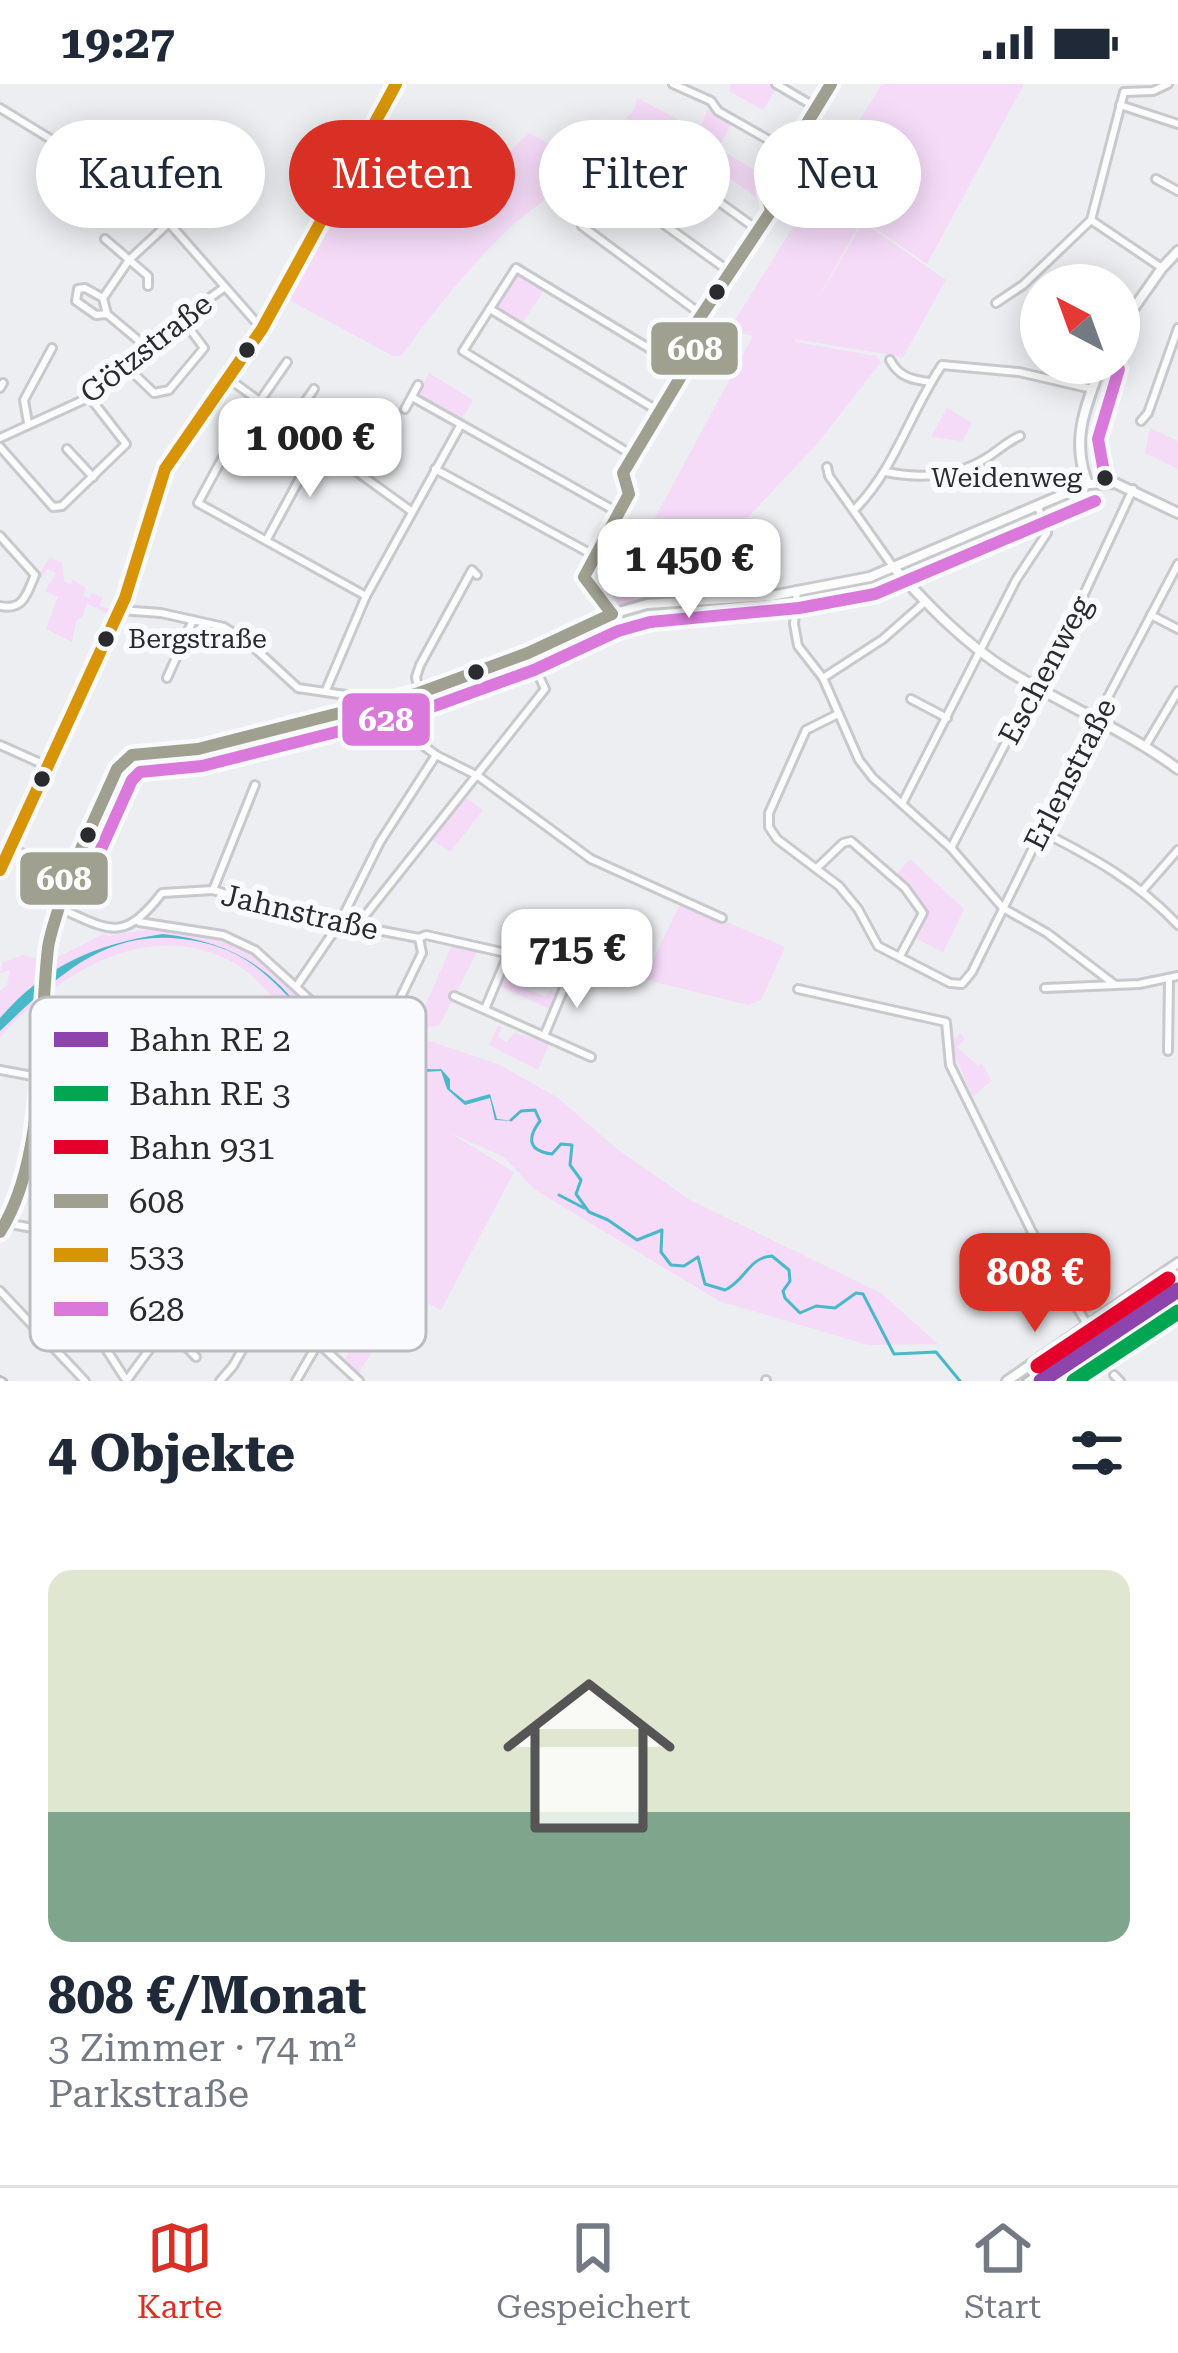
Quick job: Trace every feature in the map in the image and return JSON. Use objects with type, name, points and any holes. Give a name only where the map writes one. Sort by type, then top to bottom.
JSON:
[{"type":"street","points":[[0,870],[119,610],[165,469],[262,329],[396,84]]},
{"type":"street","points":[[673,84],[712,101],[718,111],[754,132]]},
{"type":"street","points":[[776,84],[817,108]]},
{"type":"street","points":[[810,120],[831,84]]},
{"type":"street","points":[[996,302],[1023,285],[1091,220],[1124,92],[1154,91],[1168,84]]},
{"type":"street","points":[[1120,105],[1178,124]]},
{"type":"street","points":[[0,109],[36,130]]},
{"type":"street","points":[[1156,179],[1178,191]]},
{"type":"street","points":[[612,614],[584,580],[630,491],[622,476],[696,350],[690,332],[758,230],[730,210]]},
{"type":"street","points":[[1091,220],[1162,268]]},
{"type":"street","points":[[144,345],[106,314],[103,298],[130,260],[164,228]]},
{"type":"street","points":[[175,228],[262,329]]},
{"type":"street","points":[[585,228],[701,315]]},
{"type":"street","points":[[669,228],[730,272]]},
{"type":"street","points":[[105,239],[148,276],[148,286]]},
{"type":"street","points":[[1140,299],[1178,251]]},
{"type":"street","points":[[633,456],[464,351],[516,268],[685,370]]},
{"type":"street","name":"Götzstraße","points":[[0,442],[28,423],[90,397],[144,345],[226,286]]},
{"type":"street","points":[[103,298],[81,287],[74,296],[96,316],[106,314]]},
{"type":"street","points":[[490,309],[660,412]]},
{"type":"street","points":[[125,365],[154,393],[169,390],[204,348],[182,319]]},
{"type":"street","points":[[1141,421],[1178,328]]},
{"type":"street","points":[[28,423],[24,400],[52,348]]},
{"type":"street","points":[[890,360],[910,380],[931,382]]},
{"type":"street","points":[[286,362],[198,503],[366,596]]},
{"type":"street","points":[[855,509],[886,472],[906,424],[947,363],[1092,388]]},
{"type":"street","points":[[229,379],[411,511]]},
{"type":"street","points":[[1088,484],[1078,439],[1094,384]]},
{"type":"street","points":[[405,409],[418,385]]},
{"type":"street","points":[[291,422],[314,389]]},
{"type":"street","points":[[0,442],[53,507],[62,506],[126,444],[90,397]]},
{"type":"street","points":[[412,398],[619,513]]},
{"type":"street","points":[[267,539],[319,443],[339,417]]},
{"type":"street","points":[[326,691],[366,596],[460,426]]},
{"type":"street","points":[[886,472],[951,473],[985,459],[1020,436]]},
{"type":"street","points":[[67,449],[93,477]]},
{"type":"street","points":[[827,467],[895,569],[981,651],[1146,745],[1178,769]]},
{"type":"street","points":[[435,470],[595,556]]},
{"type":"street","points":[[46,997],[50,930],[64,876],[72,869],[117,769],[132,755],[198,748],[419,693],[646,604],[846,583],[895,569],[1088,484],[1107,482],[1133,489],[1178,513]]},
{"type":"street","name":"Eschenweg","points":[[951,848],[1098,569],[1133,489]]},
{"type":"street","points":[[902,804],[1016,580],[1047,533],[1038,507]]},
{"type":"street","points":[[0,536],[34,574],[22,603],[14,608],[0,606]]},
{"type":"street","name":"Erlenstraße","points":[[900,957],[950,983],[962,983],[972,972],[1178,564]]},
{"type":"street","points":[[419,693],[420,664],[472,570],[477,575]]},
{"type":"street","points":[[797,590],[794,637],[823,678],[873,778],[951,848],[1003,908],[1047,933],[1114,984]]},
{"type":"street","points":[[823,678],[883,639],[925,602]]},
{"type":"street","points":[[119,610],[224,627],[248,642],[298,688],[347,693],[436,754],[478,776],[591,859],[722,918]]},
{"type":"street","points":[[1151,615],[1178,629]]},
{"type":"street","points":[[167,678],[193,620]]},
{"type":"street","points":[[356,926],[545,689],[528,652]]},
{"type":"street","points":[[1146,745],[1178,691]]},
{"type":"street","points":[[911,699],[947,718]]},
{"type":"street","points":[[818,867],[851,841],[905,888],[923,913],[900,957],[875,942],[858,909],[818,867],[777,838],[768,819],[806,730],[838,714]]},
{"type":"street","points":[[0,745],[47,766]]},
{"type":"street","points":[[296,987],[339,924],[380,842],[436,754]]},
{"type":"street","points":[[213,890],[255,785]]},
{"type":"street","points":[[1041,832],[1099,860],[1178,925]]},
{"type":"street","points":[[11,849],[64,876]]},
{"type":"street","points":[[1142,891],[1178,850]]},
{"type":"street","name":"Jahnstraße","points":[[140,922],[162,893],[213,890],[339,924],[419,938],[426,935],[600,974]]},
{"type":"street","points":[[57,907],[106,930],[140,922],[223,935],[255,950],[307,997]]},
{"type":"street","points":[[401,997],[422,953],[419,938]]},
{"type":"street","points":[[485,1009],[508,956]]},
{"type":"street","points":[[544,1036],[572,969]]},
{"type":"street","points":[[1045,988],[1178,976]]},
{"type":"street","points":[[1168,980],[1168,1051]]},
{"type":"street","points":[[797,989],[946,1022],[950,1065],[1031,1230],[1088,1326]]},
{"type":"street","points":[[454,996],[591,1057]]},
{"type":"street","points":[[0,1070],[30,1076]]},
{"type":"street","points":[[0,1232],[10,1224],[30,1119]]},
{"type":"street","points":[[10,1224],[30,1228]]},
{"type":"street","points":[[1007,1381],[1178,1263]]},
{"type":"street","points":[[0,1291],[30,1322]]},
{"type":"street","points":[[1166,1324],[1178,1316]]},
{"type":"street","points":[[57,1351],[86,1381]]},
{"type":"street","points":[[107,1351],[127,1381],[150,1351]]},
{"type":"street","points":[[191,1351],[196,1357]]},
{"type":"street","points":[[220,1381],[242,1351]]},
{"type":"street","points":[[296,1381],[313,1351]]},
{"type":"street","points":[[327,1351],[359,1381]]},
{"type":"shaded area","points":[[731,84],[768,84],[776,89],[763,110],[729,91]]},
{"type":"shaded area","points":[[882,84],[1024,84],[927,264],[875,228],[921,228],[921,120],[860,120]]},
{"type":"shaded area","points":[[637,98],[680,120],[626,118]]},
{"type":"shaded area","points":[[708,109],[727,120],[703,120]]},
{"type":"shaded area","points":[[529,133],[539,138],[539,204],[515,224],[515,146]]},
{"type":"shaded area","points":[[730,155],[754,170],[754,196],[730,178]]},
{"type":"shaded area","points":[[325,228],[510,228],[401,356],[291,301],[289,292]]},
{"type":"shaded area","points":[[792,228],[857,228],[812,309],[859,228],[872,228],[946,280],[903,357],[795,339],[876,356],[881,362],[816,445],[716,551],[714,591],[618,605],[614,594],[753,336],[729,330]]},
{"type":"shaded area","points":[[517,272],[545,289],[521,325],[494,307]]},
{"type":"shaded area","points":[[429,373],[473,400],[461,421],[418,395]]},
{"type":"shaded area","points":[[947,408],[972,423],[962,441],[931,437]]},
{"type":"shaded area","points":[[1150,428],[1178,441],[1178,469],[1145,453]]},
{"type":"shaded area","points":[[50,557],[62,563],[64,581],[70,585],[73,580],[86,588],[83,595],[103,598],[99,606],[115,610],[112,615],[87,604],[76,621],[72,642],[46,629],[58,597],[45,591],[56,573],[47,569],[42,578],[38,576]]},
{"type":"shaded area","points":[[465,797],[483,810],[450,852],[431,839]]},
{"type":"shaded area","points":[[910,859],[964,909],[943,952],[915,938],[928,911],[896,875]]},
{"type":"shaded area","points":[[685,904],[785,947],[761,1000],[748,1005],[644,979],[679,906]]},
{"type":"shaded area","points":[[160,927],[220,938],[250,951],[304,997],[272,997],[236,964],[204,950],[171,945],[108,958],[43,997],[32,997],[33,984],[0,1018],[0,991],[7,985],[10,970],[0,973],[3,962],[23,955],[48,962],[105,933]]},
{"type":"shaded area","points":[[453,943],[477,952],[439,1026],[426,1027],[426,1004]]},
{"type":"shaded area","points":[[503,977],[546,997],[550,989],[558,993],[550,1009],[499,986]]},
{"type":"shaded area","points":[[30,1000],[30,1008],[0,1037],[0,1031]]},
{"type":"shaded area","points":[[498,1026],[502,1027],[498,1037],[507,1042],[514,1033],[550,1042],[538,1070],[489,1045]]},
{"type":"shaded area","points":[[961,1033],[965,1039],[957,1047],[978,1066],[982,1063],[991,1081],[973,1097],[949,1043]]},
{"type":"shaded area","points":[[426,1041],[498,1064],[558,1098],[617,1149],[690,1200],[881,1293],[938,1344],[868,1345],[719,1301],[534,1189],[504,1157],[450,1133],[514,1172],[441,1310],[426,1302]]},
{"type":"shaded area","points":[[349,1351],[372,1351],[358,1374],[345,1359]]},
{"type":"water","points":[[163,934],[202,941],[220,947],[237,954],[253,963],[268,975],[290,997],[263,972],[227,950],[191,940],[153,938],[127,942],[81,962],[37,997],[30,997],[30,1003],[0,1031],[0,1018],[35,984],[73,960],[115,944]]},
{"type":"water","points":[[426,1068],[441,1069],[450,1079],[450,1089],[465,1101],[490,1094],[497,1119],[514,1121],[495,1120],[490,1098],[465,1105],[447,1089],[441,1071]]},
{"type":"waterway","points":[[511,1120],[521,1111],[535,1110],[540,1121],[533,1133],[534,1147],[552,1154],[561,1144],[572,1145],[570,1165],[581,1180],[576,1194],[589,1212],[637,1240],[662,1230],[661,1252],[671,1265],[684,1266],[698,1257],[705,1284],[725,1290],[758,1260],[772,1256],[789,1270],[790,1281],[783,1291],[800,1313],[816,1306],[835,1308],[856,1293],[863,1294],[894,1354],[936,1352],[960,1381]]},
{"type":"waterway","points":[[559,1195],[584,1208]]},
{"type":"railway","points":[[1025,1381],[1178,1285]]},
{"type":"railway","points":[[0,1379],[4,1381]]},
{"type":"transit line","name":"533","points":[[0,870],[125,598],[165,469],[262,329],[396,84]]},
{"type":"transit line","name":"608","points":[[612,614],[584,577],[629,494],[623,473],[695,353],[693,328],[771,211],[766,190],[831,84]]},
{"type":"transit line","name":"628","points":[[1105,478],[1098,439],[1114,384]]},
{"type":"transit line","name":"628","points":[[76,890],[88,878],[132,780],[140,772],[202,766],[423,710],[650,622],[799,608],[875,594],[1095,501]]},
{"type":"transit line","name":"608","points":[[64,876],[72,869],[117,769],[132,755],[198,749],[419,693],[528,653],[612,614]]},
{"type":"transit line","name":"608","points":[[45,997],[48,948],[64,876]]},
{"type":"transit line","name":"608","points":[[0,1232],[15,1202],[30,1147]]},
{"type":"transit line","points":[[1041,1381],[1178,1290]]},
{"type":"transit line","points":[[1074,1381],[1178,1312]]},
{"type":"rail line","name":"931","points":[[1038,1366],[1168,1279]]},
{"type":"place","name":"Weidenweg","points":[[1105,478]]},
{"type":"place","name":"Bergstraße","points":[[106,639]]}]
